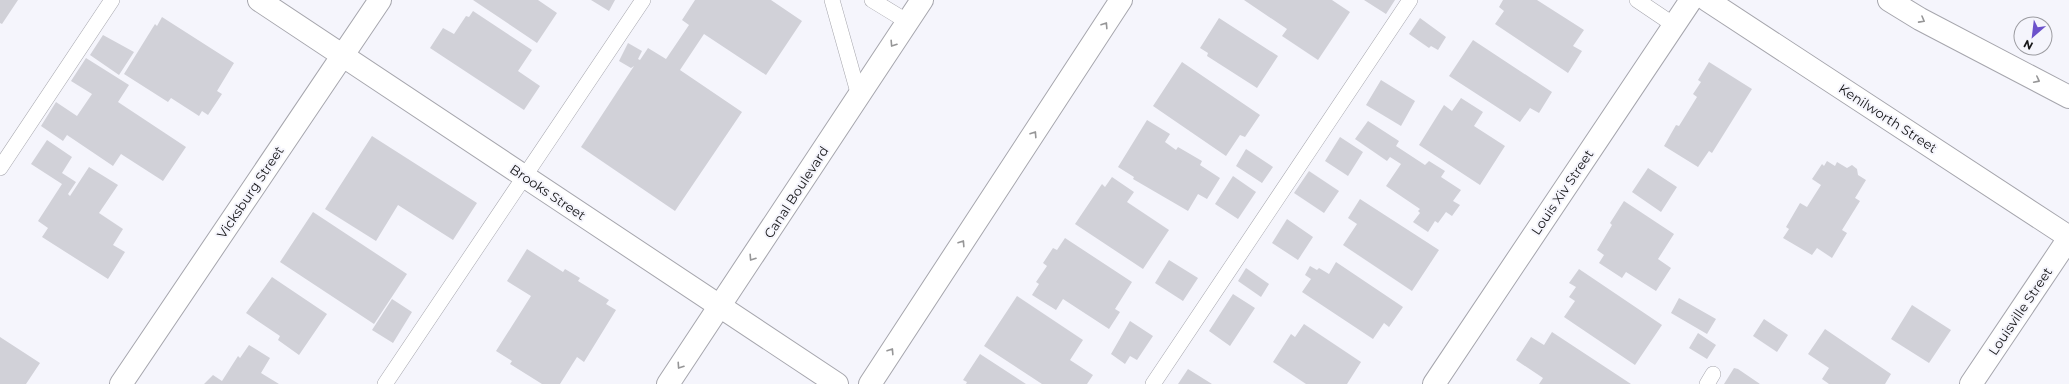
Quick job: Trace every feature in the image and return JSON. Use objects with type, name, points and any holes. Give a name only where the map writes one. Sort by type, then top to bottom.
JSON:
[{"type":"main road","name":"Brooks Street","points":[[259,0],[837,384]]},
{"type":"main road","name":"Vicksburg Street","points":[[120,384],[380,0]]},
{"type":"main road","name":"Canal Boulevard","points":[[668,384],[922,0]]},
{"type":"main road","points":[[870,384],[1121,0]]},
{"type":"main road","name":"Louis Xiv Street","points":[[1434,384],[1691,0]]},
{"type":"main road","name":"Kenilworth Street","points":[[1708,0],[2069,237]]},
{"type":"main road","points":[[1889,0],[1920,19],[2069,97]]},
{"type":"main road","name":"Louisville Street","points":[[1971,384],[2069,237]]},
{"type":"lane","points":[[0,168],[112,0]]},
{"type":"lane","points":[[385,384],[644,0]]},
{"type":"lane","points":[[832,0],[859,96]]},
{"type":"lane","points":[[872,0],[908,22]]},
{"type":"lane","points":[[1153,384],[1410,0]]},
{"type":"lane","points":[[1636,0],[1674,25]]},
{"type":"building","points":[[0,0],[18,0],[2,24],[0,23]]},
{"type":"building","points":[[473,0],[538,0],[557,13],[537,43]]},
{"type":"building","points":[[591,0],[615,0],[609,11]]},
{"type":"building","points":[[695,0],[771,0],[802,21],[766,75],[704,34],[680,70],[742,112],[675,211],[581,147],[634,66],[631,68],[619,61],[628,43],[642,51],[638,59],[640,60],[648,48],[666,59],[689,25],[682,20]]},
{"type":"building","points":[[1244,0],[1332,0],[1350,12],[1318,60],[1282,36],[1287,29]]},
{"type":"building","points":[[1364,0],[1395,0],[1386,14]]},
{"type":"building","points":[[1503,0],[1537,0],[1584,30],[1573,46],[1582,51],[1568,73],[1495,24],[1504,11],[1499,7]]},
{"type":"building","points":[[473,11],[532,50],[518,71],[540,86],[524,110],[430,48],[443,28],[454,34],[466,16],[469,17]]},
{"type":"building","points":[[162,17],[234,63],[217,91],[222,94],[208,115],[202,111],[199,116],[171,98],[168,102],[124,74],[155,24],[157,26]]},
{"type":"building","points":[[1219,18],[1278,56],[1257,88],[1207,56],[1208,53],[1200,48]]},
{"type":"building","points":[[1420,18],[1446,37],[1438,50],[1431,46],[1429,48],[1409,34]]},
{"type":"building","points":[[103,35],[134,52],[119,75],[90,55]]},
{"type":"building","points":[[1473,40],[1552,92],[1539,113],[1530,108],[1520,122],[1449,76]]},
{"type":"building","points":[[86,58],[129,85],[118,102],[186,147],[163,181],[121,154],[113,166],[67,135],[63,141],[41,126],[56,102],[77,116],[92,94],[71,81]]},
{"type":"building","points":[[1182,62],[1260,115],[1245,137],[1240,135],[1226,156],[1153,106]]},
{"type":"building","points":[[1709,62],[1752,89],[1712,153],[1709,151],[1698,167],[1664,146],[1676,125],[1679,126],[1697,97],[1693,94],[1701,82],[1698,80]]},
{"type":"building","points":[[1381,80],[1415,101],[1401,126],[1366,105]]},
{"type":"building","points":[[1461,98],[1483,112],[1474,126],[1505,146],[1480,185],[1419,145],[1444,105],[1452,111]]},
{"type":"building","points":[[1147,120],[1170,134],[1165,142],[1176,150],[1178,147],[1202,161],[1200,165],[1220,178],[1207,199],[1198,194],[1188,211],[1133,179],[1134,177],[1118,167]]},
{"type":"building","points":[[1368,121],[1399,141],[1396,146],[1425,165],[1429,161],[1445,171],[1441,177],[1461,190],[1453,201],[1460,205],[1452,216],[1446,212],[1438,223],[1435,221],[1428,232],[1413,222],[1420,213],[1418,211],[1420,209],[1386,186],[1401,164],[1390,157],[1387,161],[1355,139]]},
{"type":"building","points":[[372,136],[477,203],[453,240],[398,205],[376,241],[325,209]]},
{"type":"building","points":[[1340,137],[1363,152],[1348,176],[1325,161]]},
{"type":"building","points":[[47,140],[72,157],[62,173],[76,182],[68,194],[70,196],[89,167],[118,185],[99,213],[123,229],[113,245],[125,252],[108,279],[42,237],[48,228],[38,221],[62,184],[31,164]]},
{"type":"building","points":[[1246,149],[1273,167],[1262,183],[1236,166]]},
{"type":"building","points":[[1827,161],[1835,166],[1837,162],[1847,168],[1852,165],[1857,169],[1858,175],[1866,180],[1855,198],[1860,201],[1842,230],[1847,233],[1832,258],[1817,248],[1812,255],[1783,238],[1789,229],[1786,227],[1800,203],[1807,207],[1821,185],[1812,179],[1822,164],[1824,166]]},
{"type":"building","points":[[1648,168],[1677,187],[1661,212],[1632,192]]},
{"type":"building","points":[[1309,171],[1339,191],[1324,213],[1294,193]]},
{"type":"building","points":[[1233,176],[1256,192],[1238,219],[1215,204]]},
{"type":"building","points":[[1112,177],[1134,192],[1127,202],[1169,230],[1143,269],[1075,224],[1102,184],[1105,187]]},
{"type":"building","points":[[1360,199],[1439,250],[1412,291],[1343,245],[1357,224],[1348,218]]},
{"type":"building","points":[[1624,201],[1674,234],[1658,259],[1671,268],[1656,291],[1626,272],[1622,278],[1599,263],[1604,255],[1597,250],[1612,225],[1610,223]]},
{"type":"building","points":[[313,212],[407,274],[374,324],[280,262]]},
{"type":"building","points":[[1287,219],[1313,237],[1298,260],[1272,243]]},
{"type":"building","points":[[1065,238],[1132,282],[1115,309],[1120,312],[1109,329],[1063,299],[1056,310],[1032,295],[1039,284],[1036,282],[1047,266],[1043,263],[1053,248],[1057,250]]},
{"type":"building","points":[[527,249],[563,272],[565,269],[580,278],[578,281],[609,300],[606,304],[616,310],[584,362],[577,357],[560,384],[542,384],[510,364],[512,361],[496,351],[531,296],[507,281]]},
{"type":"building","points":[[1169,260],[1198,278],[1183,301],[1155,283]]},
{"type":"building","points":[[1336,262],[1403,307],[1389,327],[1384,323],[1373,339],[1302,292],[1311,279],[1305,275],[1310,266],[1317,270],[1319,268],[1329,274]]},
{"type":"building","points":[[1246,268],[1269,284],[1261,297],[1238,281]]},
{"type":"building","points":[[1579,269],[1662,325],[1635,365],[1564,317],[1575,301],[1569,297],[1576,287],[1569,283]]},
{"type":"building","points":[[272,277],[327,314],[299,355],[278,340],[280,336],[246,313]]},
{"type":"building","points":[[1233,294],[1255,308],[1230,346],[1209,331]]},
{"type":"building","points":[[1017,296],[1083,340],[1070,360],[1093,375],[1087,384],[1042,384],[984,346]]},
{"type":"building","points":[[1679,298],[1716,319],[1707,334],[1671,313]]},
{"type":"building","points":[[392,299],[412,312],[393,343],[372,330]]},
{"type":"building","points":[[1912,305],[1951,330],[1929,363],[1891,339]]},
{"type":"building","points":[[1764,319],[1788,335],[1777,352],[1753,336]]},
{"type":"building","points":[[1130,321],[1153,336],[1137,360],[1130,356],[1125,364],[1111,354]]},
{"type":"building","points":[[1304,324],[1361,362],[1347,384],[1306,384],[1273,362],[1291,334],[1295,337]]},
{"type":"building","points":[[1825,329],[1891,374],[1885,384],[1829,384],[1822,379],[1829,368],[1808,354]]},
{"type":"building","points":[[1552,332],[1631,384],[1539,384],[1543,378],[1516,360],[1531,337],[1544,345]]},
{"type":"building","points":[[1698,333],[1716,345],[1707,359],[1689,348]]},
{"type":"building","points":[[0,337],[40,363],[26,384],[0,384]]},
{"type":"building","points":[[249,345],[270,358],[261,373],[279,384],[204,384],[213,375],[222,381],[238,356],[240,358]]},
{"type":"building","points":[[980,354],[1026,384],[966,384],[967,382],[963,380]]},
{"type":"building","points":[[1734,368],[1738,369],[1760,384],[1724,384]]},
{"type":"building","points":[[1188,369],[1212,384],[1178,384]]}]
